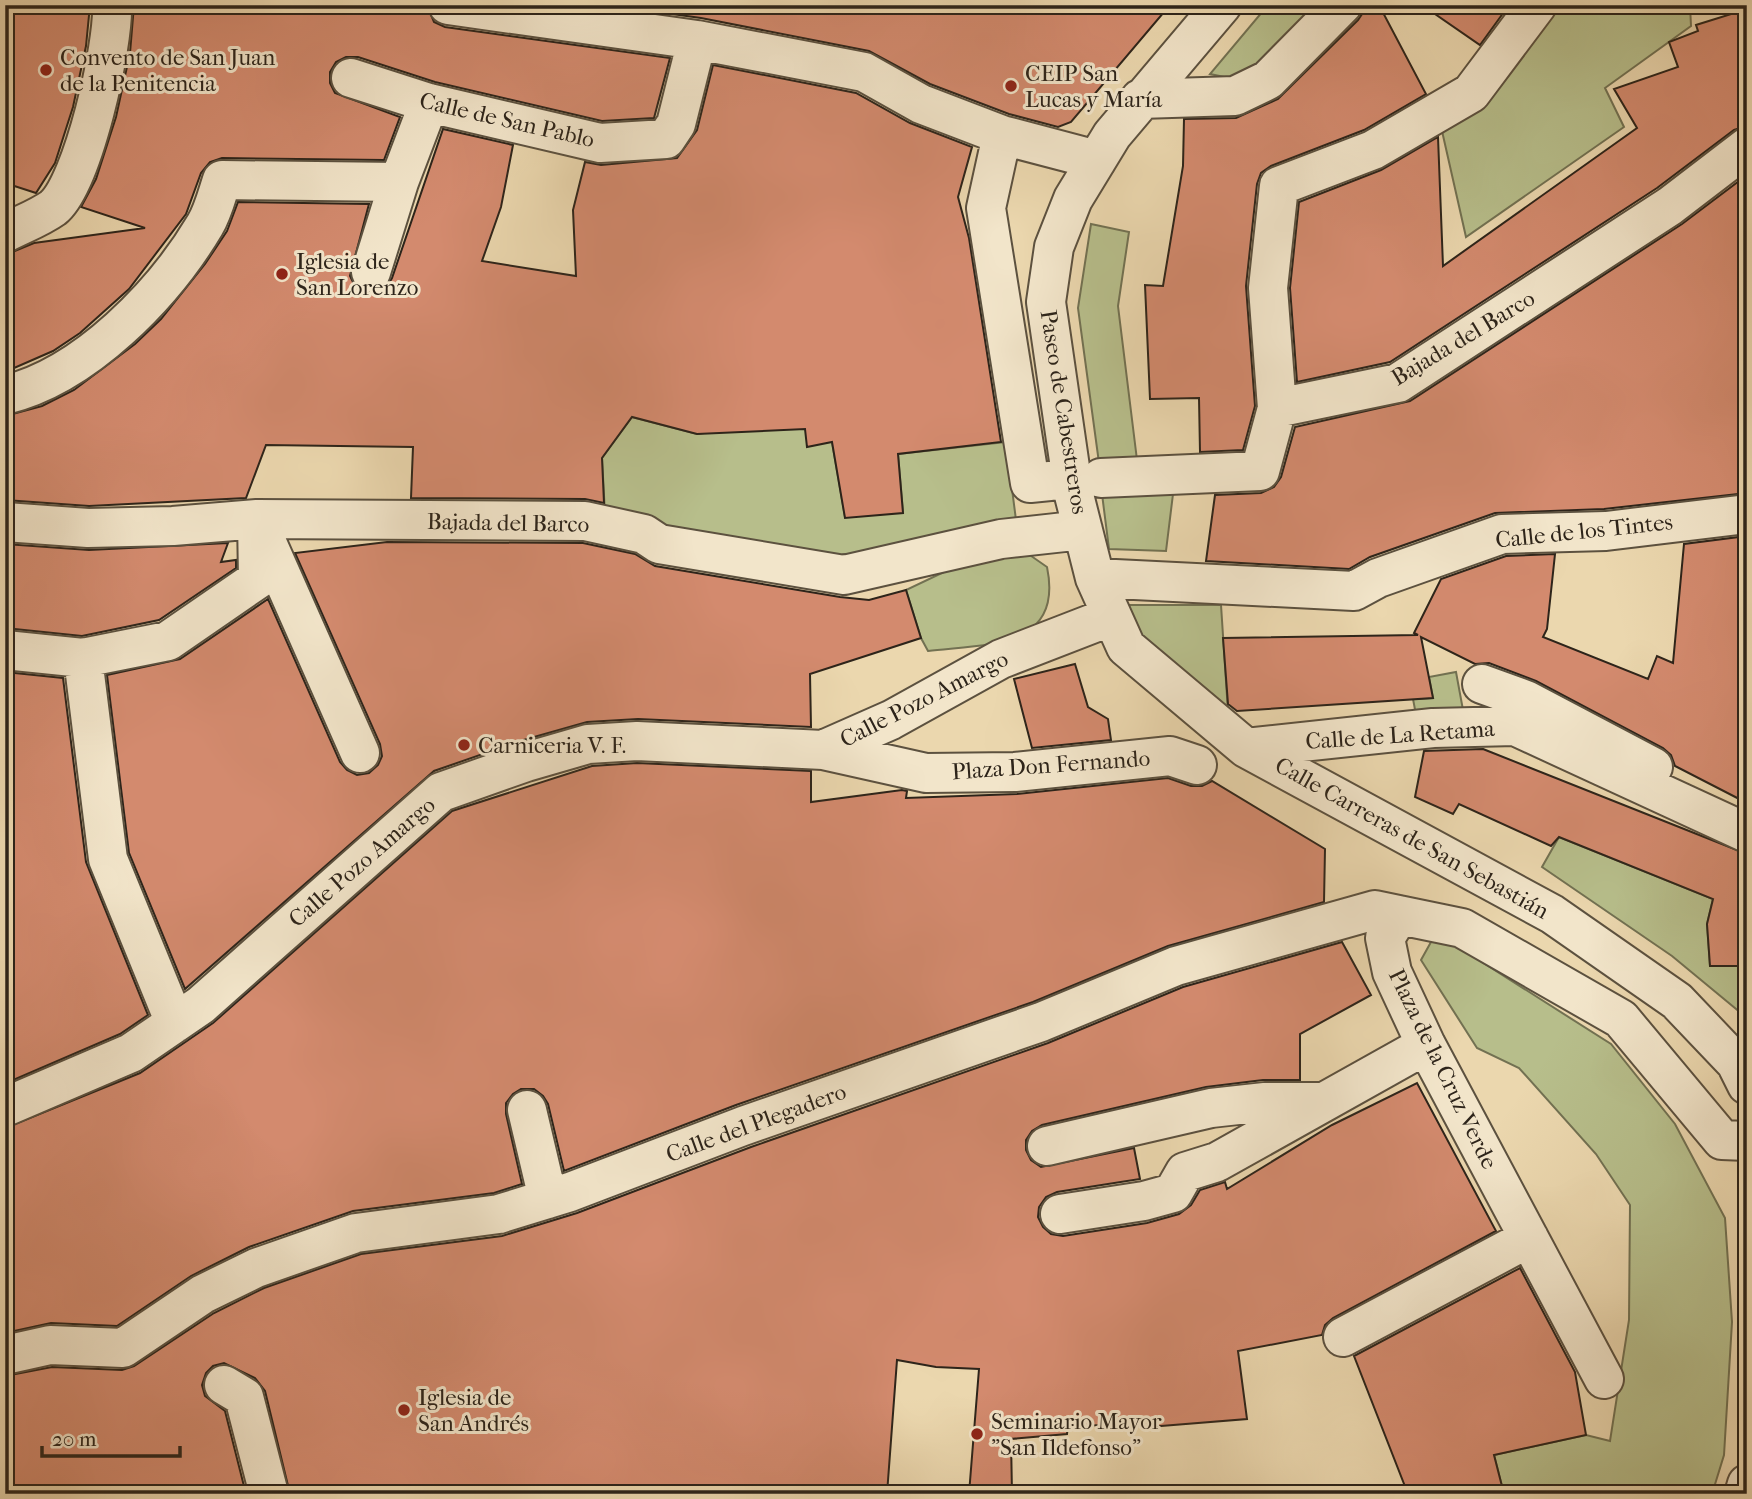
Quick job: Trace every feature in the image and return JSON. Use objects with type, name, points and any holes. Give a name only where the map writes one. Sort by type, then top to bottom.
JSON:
[{"type":"street","points":[[5,233],[54,207],[71,182],[96,110],[112,5]]},
{"type":"street","points":[[448,5],[630,17],[697,40],[864,72],[921,104],[1002,135],[1097,160]]},
{"type":"street","name":"Paseo de Cabestreros","points":[[1095,578],[1083,530],[1060,406],[1046,302],[1054,247],[1073,199],[1097,160],[1140,99],[1222,5]]},
{"type":"street","points":[[1140,99],[1235,96],[1268,80],[1342,5]]},
{"type":"street","points":[[1101,478],[1260,471],[1277,408],[1268,288],[1279,186],[1373,150],[1471,93],[1537,5]]},
{"type":"street","name":"Calle de San Pablo","points":[[351,78],[429,103],[600,144],[666,139],[677,124],[697,40]]},
{"type":"street","points":[[371,272],[399,182],[429,103]]},
{"type":"street","points":[[1002,135],[986,208],[1030,483],[1050,481]]},
{"type":"street","name":"Bajada del Barco","points":[[1277,408],[1398,383],[1670,206],[1747,147]]},
{"type":"street","points":[[10,394],[42,383],[100,345],[156,292],[206,224],[222,180],[399,182]]},
{"type":"street","name":"Calle de los Tintes","points":[[1095,578],[1354,591],[1378,578],[1502,534],[1606,531],[1747,514]]},
{"type":"street","points":[[5,650],[83,658],[168,640],[258,579],[257,519]]},
{"type":"street","points":[[257,519],[360,753]]},
{"type":"street","name":"Bajada del Barco","points":[[5,522],[88,528],[173,526],[257,519],[585,521],[644,534],[659,544],[844,575],[1001,539],[1083,530]]},
{"type":"street","name":"Calle Carreras de San Sebastián","points":[[1095,578],[1126,647],[1246,748],[1552,914],[1677,1001],[1736,1063],[1747,1085]]},
{"type":"street","name":"Calle Pozo Amargo","points":[[5,1106],[131,1053],[201,1005],[441,792],[526,762],[588,744],[637,741],[823,750],[891,720],[1001,659],[1112,616]]},
{"type":"street","points":[[83,658],[108,859],[175,1023]]},
{"type":"street","name":"Calle de La Retama","points":[[1482,684],[1526,699],[1606,740],[1731,812],[1744,832]]},
{"type":"street","name":"Calle de La Retama","points":[[1246,748],[1433,728],[1516,726],[1744,832]]},
{"type":"street","name":"Plaza Don Fernando","points":[[823,750],[926,773],[1015,772],[1170,756],[1197,765]]},
{"type":"street","name":"Calle del Plegadero","points":[[5,1355],[50,1345],[123,1348],[203,1294],[256,1268],[356,1233],[499,1214],[548,1199],[743,1126],[1041,1022],[1176,966],[1374,910],[1399,915]]},
{"type":"street","points":[[1399,915],[1462,928],[1621,1018],[1722,1140],[1747,1141]]},
{"type":"street","name":"Plaza de la Cruz Verde","points":[[1399,915],[1385,938],[1392,972],[1426,1045],[1604,1379]]},
{"type":"street","points":[[1060,1214],[1144,1201],[1173,1193],[1185,1172],[1217,1162],[1426,1045]]},
{"type":"street","points":[[1047,1146],[1211,1108],[1265,1102],[1324,1102]]},
{"type":"street","points":[[527,1110],[548,1199]]},
{"type":"street","points":[[1343,1337],[1529,1238]]},
{"type":"street","points":[[224,1385],[244,1397],[269,1494]]},
{"type":"street","points":[[1744,1494],[1747,1484]]},
{"type":"green space","points":[[1268,5],[1328,5],[1269,62],[1234,79],[1210,74]]},
{"type":"green space","points":[[1551,5],[1690,5],[1691,26],[1605,88],[1624,127],[1466,237],[1442,131]]},
{"type":"green space","points":[[1091,224],[1129,232],[1118,306],[1137,460],[1099,463],[1078,308]]},
{"type":"green space","points":[[632,417],[697,434],[790,421],[832,442],[845,517],[903,512],[898,454],[1006,442],[1016,520],[839,557],[672,533],[605,514],[602,458]]},
{"type":"green space","points":[[1102,494],[1173,494],[1166,551],[1109,549]]},
{"type":"green space","points":[[1024,551],[1047,567],[1049,594],[1044,614],[1032,628],[1016,637],[996,643],[928,651],[921,638],[906,590],[967,561]]},
{"type":"green space","points":[[1123,605],[1221,605],[1228,712],[1141,643]]},
{"type":"green space","points":[[1456,672],[1463,710],[1417,720],[1413,699],[1433,698],[1429,677]]},
{"type":"green space","points":[[1559,837],[1713,899],[1707,924],[1710,966],[1747,966],[1747,1018],[1672,956],[1542,867]]},
{"type":"green space","points":[[1449,941],[1611,1044],[1675,1124],[1725,1218],[1732,1322],[1724,1455],[1712,1494],[1504,1494],[1494,1455],[1586,1435],[1610,1441],[1629,1320],[1630,1205],[1596,1154],[1519,1068],[1477,1048],[1421,960],[1431,942]]},
{"type":"building","name":"Convento de San Juan de la Penitencia","points":[[5,5],[90,5],[86,46],[73,107],[55,163],[36,193],[5,183]]},
{"type":"building","points":[[134,5],[427,5],[434,22],[445,27],[670,58],[654,118],[602,121],[435,82],[358,57],[346,57],[336,62],[330,72],[330,83],[335,93],[400,117],[384,160],[222,158],[210,162],[201,173],[186,214],[129,289],[80,333],[53,351],[5,372],[5,255],[34,243],[145,228],[81,207],[96,179],[116,117],[130,53]]},
{"type":"building","name":"CEIP San Lucas y María","points":[[607,5],[1170,5],[1071,122],[1058,127],[1009,114],[930,84],[869,51],[701,18]]},
{"type":"building","points":[[1368,5],[1379,5],[1426,94],[1364,130],[1271,166],[1261,173],[1257,184],[1246,286],[1255,406],[1243,450],[1200,452],[1199,398],[1150,399],[1145,285],[1163,286],[1183,166],[1184,119],[1236,118],[1278,99],[1358,20]]},
{"type":"building","points":[[1422,5],[1509,5],[1480,45]]},
{"type":"building","points":[[1747,9],[1747,126],[1734,130],[1657,188],[1390,362],[1297,382],[1290,288],[1299,202],[1381,170],[1438,137],[1443,266],[1637,128],[1614,89],[1678,67],[1669,42],[1698,31],[1696,25]]},
{"type":"building","points":[[713,65],[856,93],[910,123],[972,147],[958,197],[969,238],[1001,442],[898,454],[903,513],[845,518],[832,442],[807,447],[805,429],[697,434],[632,417],[602,458],[604,503],[585,499],[411,498],[413,447],[266,445],[246,498],[89,506],[5,500],[5,416],[42,406],[74,390],[135,344],[161,319],[205,264],[227,231],[238,202],[369,204],[350,276],[355,286],[364,293],[376,293],[386,288],[392,278],[443,129],[513,145],[501,207],[482,261],[576,276],[573,210],[585,162],[601,165],[677,158],[697,130]]},
{"type":"building","points":[[1747,175],[1747,493],[1604,509],[1495,513],[1370,557],[1349,569],[1206,561],[1215,495],[1261,493],[1274,487],[1281,477],[1295,427],[1410,401],[1682,224]]},
{"type":"building","points":[[1747,536],[1747,803],[1675,766],[1671,755],[1663,748],[1536,681],[1489,663],[1475,664],[1421,637],[1433,698],[1237,711],[1228,704],[1223,638],[1418,635],[1414,633],[1441,579],[1506,556],[1555,554],[1547,629],[1543,637],[1648,679],[1657,656],[1673,663],[1684,544]]},
{"type":"building","points":[[387,542],[583,543],[635,554],[655,566],[840,597],[869,600],[906,590],[921,638],[810,674],[811,727],[638,719],[587,722],[520,741],[434,771],[185,989],[129,853],[107,675],[180,659],[268,599],[340,762],[347,770],[357,775],[369,773],[378,765],[382,756],[380,744],[295,553]]},
{"type":"building","points":[[228,543],[221,562],[236,560],[236,568],[159,620],[82,636],[5,628],[5,544],[89,550]]},
{"type":"building","points":[[1075,664],[1088,707],[1108,719],[1111,740],[1032,748],[1014,679]]},
{"type":"building","points":[[5,672],[63,678],[86,862],[148,1015],[120,1034],[11,1081],[5,1045]]},
{"type":"building","points":[[1483,749],[1747,854],[1747,966],[1710,966],[1707,924],[1713,899],[1559,837],[1551,846],[1459,804],[1453,814],[1415,797],[1424,751]]},
{"type":"building","points":[[637,763],[811,771],[811,802],[902,790],[907,791],[906,798],[1017,794],[1168,778],[1191,786],[1202,786],[1212,781],[1325,849],[1324,902],[1168,946],[1033,1002],[736,1105],[564,1171],[548,1104],[534,1089],[521,1089],[506,1103],[506,1114],[522,1184],[494,1193],[353,1211],[249,1247],[191,1276],[117,1326],[51,1323],[5,1333],[5,1128],[140,1073],[213,1023],[452,811],[592,766]]},
{"type":"building","points":[[1342,942],[1371,995],[1300,1034],[1300,1080],[1263,1080],[1206,1087],[1042,1125],[1032,1131],[1026,1140],[1026,1150],[1031,1160],[1041,1167],[1134,1148],[1140,1179],[1057,1192],[1046,1197],[1039,1207],[1038,1217],[1043,1227],[1051,1234],[1063,1236],[1147,1223],[1179,1214],[1191,1205],[1200,1190],[1225,1182],[1227,1189],[1332,1125],[1417,1083],[1496,1231],[1333,1318],[1325,1325],[1322,1335],[1238,1351],[1247,1419],[1161,1426],[1068,1425],[1067,1434],[1011,1439],[1012,1494],[969,1494],[979,1369],[936,1367],[897,1360],[887,1494],[290,1494],[265,1391],[255,1378],[224,1363],[213,1366],[206,1373],[202,1385],[205,1396],[225,1411],[246,1494],[5,1494],[5,1376],[52,1367],[122,1370],[134,1366],[214,1313],[264,1288],[361,1254],[502,1236],[577,1213],[751,1147],[1048,1043],[1183,987]]},
{"type":"building","points":[[1520,1268],[1575,1372],[1586,1435],[1494,1455],[1504,1494],[1408,1494],[1354,1356]]},
{"type":"place","name":"Convento de San Juan de la Penitencia","points":[[46,70]]},
{"type":"place","name":"CEIP San Lucas y María","points":[[1011,86]]},
{"type":"place","name":"Iglesia de San Lorenzo","points":[[282,274]]},
{"type":"place","name":"Carniceria V. F.","points":[[464,745]]},
{"type":"place","name":"Iglesia de San Andrés","points":[[404,1410]]},
{"type":"place","name":"Seminario Mayor \"San Ildefonso\"","points":[[977,1434]]}]
